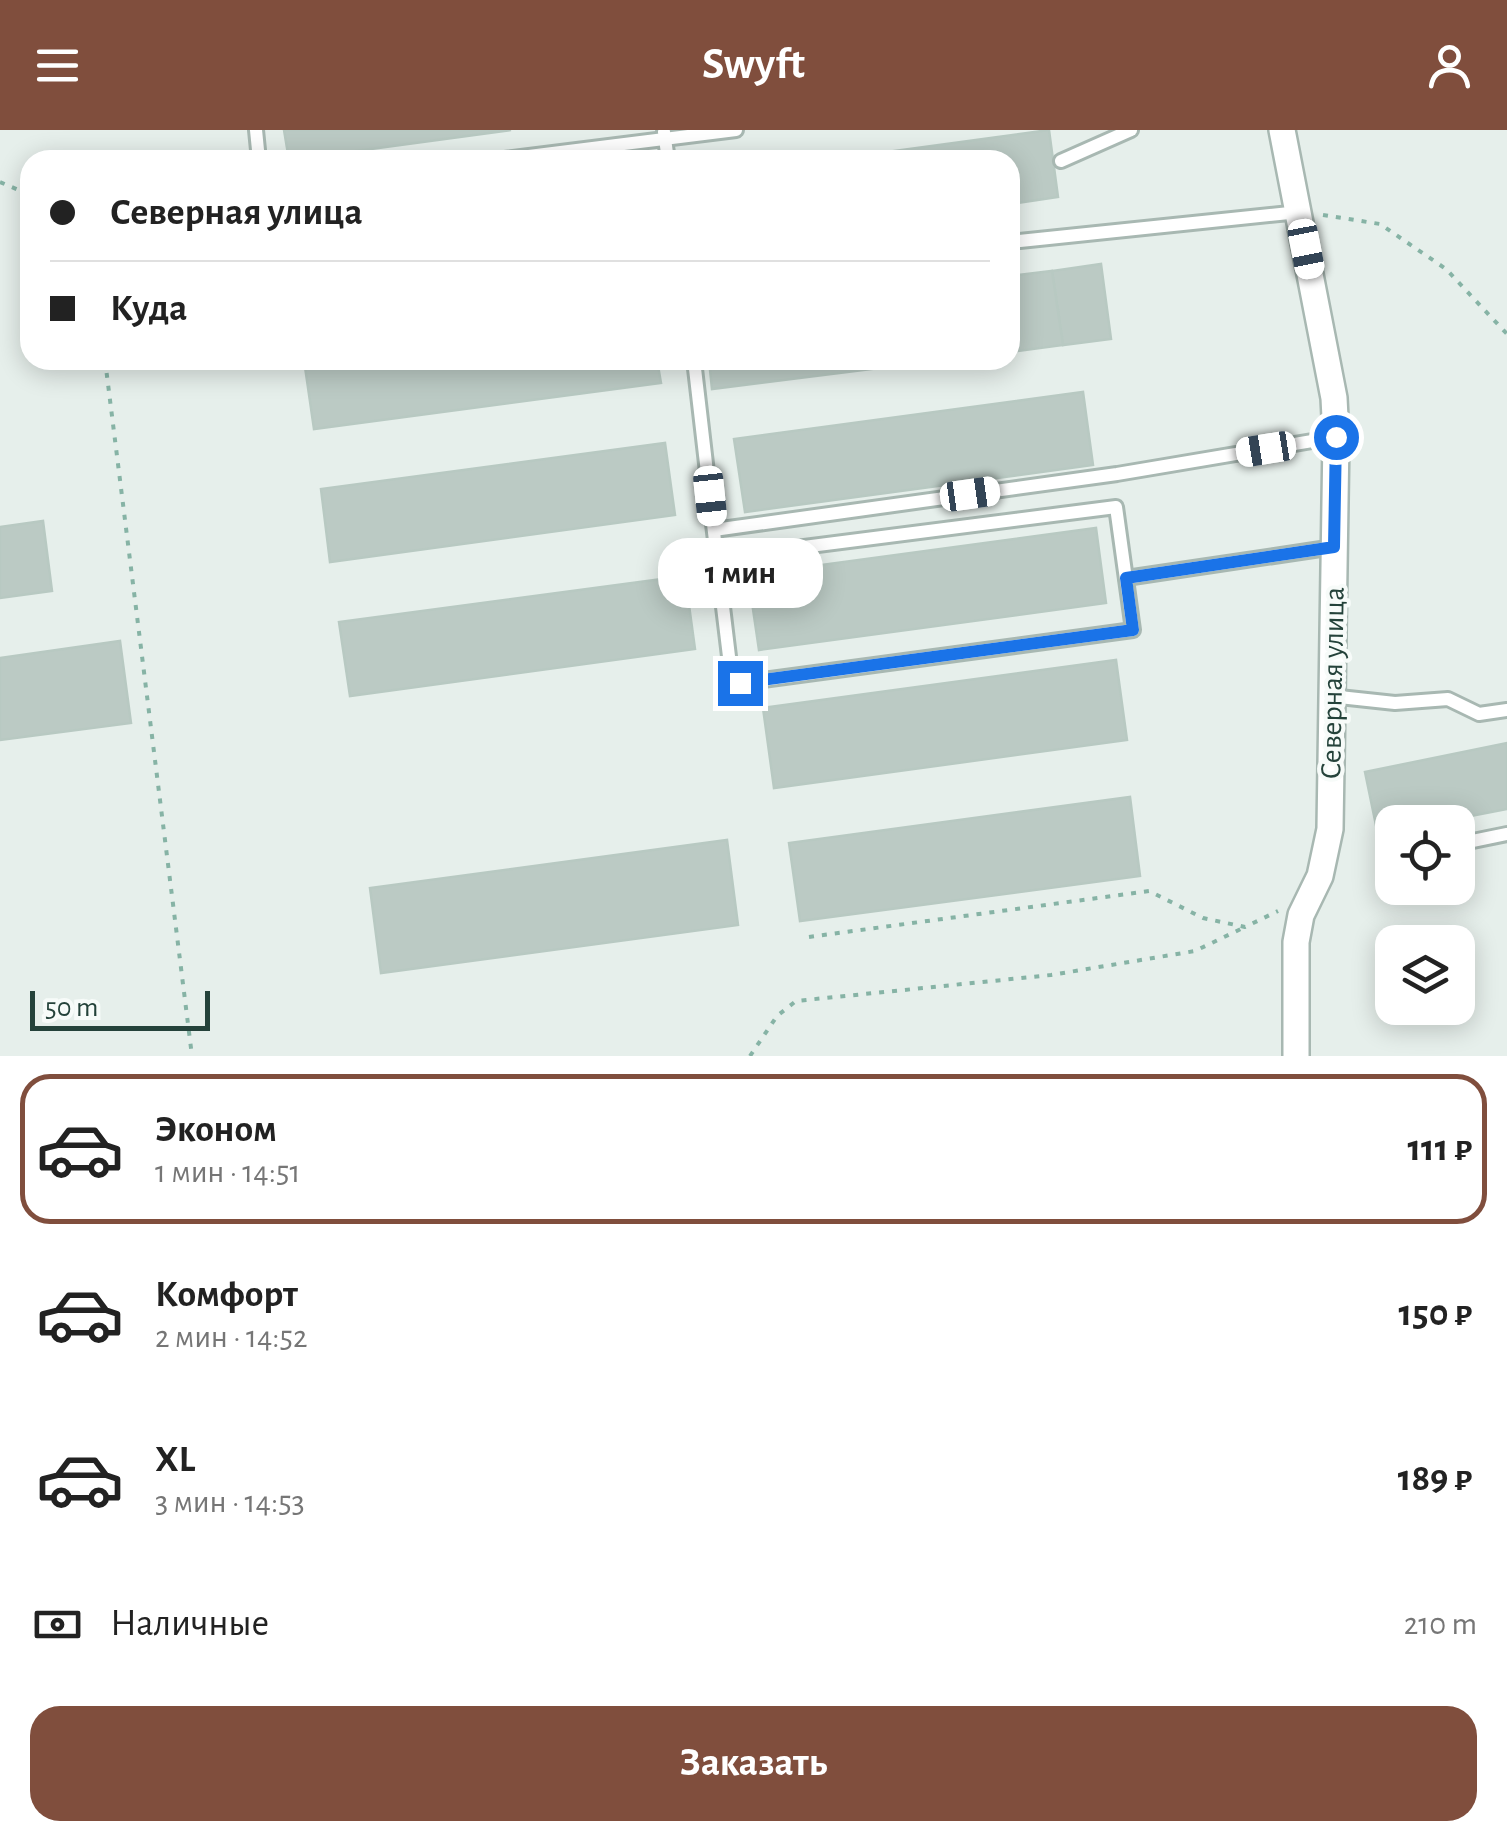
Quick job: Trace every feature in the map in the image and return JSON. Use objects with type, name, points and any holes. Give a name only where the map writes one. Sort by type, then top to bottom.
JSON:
[{"type":"street","name":"Северная улица","points":[[1282,130],[1334,398],[1336,437],[1330,829],[1320,876],[1309,894],[1296,942],[1296,1056]]},
{"type":"lane","points":[[561,150],[664,134],[736,130]]},
{"type":"lane","points":[[1061,161],[1131,130]]},
{"type":"lane","points":[[1020,241],[1299,212]]},
{"type":"lane","points":[[695,370],[717,558],[732,673],[740,683],[1133,630],[1116,507],[717,558]]},
{"type":"lane","points":[[714,530],[1118,474],[1336,437]]},
{"type":"lane","points":[[1126,578],[1334,547]]},
{"type":"lane","points":[[1330,696],[1396,703],[1448,699],[1479,714],[1507,710]]},
{"type":"lane","points":[[1475,841],[1507,834]]},
{"type":"path","points":[[1299,212],[1380,224],[1446,269],[1507,334]]},
{"type":"path","points":[[105,370],[192,1056]]},
{"type":"path","points":[[809,937],[1148,891],[1203,918],[1245,927]]},
{"type":"path","points":[[750,1056],[777,1016],[796,1001],[1052,976],[1195,951],[1309,894]]},
{"type":"building","points":[[284,130],[511,130],[363,150],[287,150]]},
{"type":"building","points":[[1049,130],[1058,197],[1020,203],[1020,150],[902,150]]},
{"type":"building","points":[[1101,264],[1111,339],[1063,345],[1052,271]]},
{"type":"building","points":[[1052,271],[1063,345],[1020,351],[1020,275]]},
{"type":"building","points":[[305,370],[659,370],[661,383],[314,429]]},
{"type":"building","points":[[710,370],[863,370],[712,389]]},
{"type":"building","points":[[1083,392],[1093,465],[745,512],[734,439]]},
{"type":"building","points":[[665,443],[675,515],[330,562],[321,489]]},
{"type":"building","points":[[43,521],[52,591],[0,598],[0,527]]},
{"type":"building","points":[[1096,528],[1106,603],[759,650],[748,575]]},
{"type":"building","points":[[685,576],[695,649],[350,696],[339,622]]},
{"type":"building","points":[[120,641],[131,723],[0,740],[0,658]]},
{"type":"building","points":[[1116,660],[1127,740],[774,788],[763,708]]},
{"type":"building","points":[[1507,743],[1507,809],[1475,815],[1475,805],[1375,805],[1375,820],[1365,772]]},
{"type":"building","points":[[1130,797],[1140,876],[800,921],[789,843]]},
{"type":"building","points":[[727,840],[738,925],[381,973],[370,888]]},
{"type":"route","points":[[740,683],[1133,630],[1126,578],[1334,547],[1336,437]]}]
